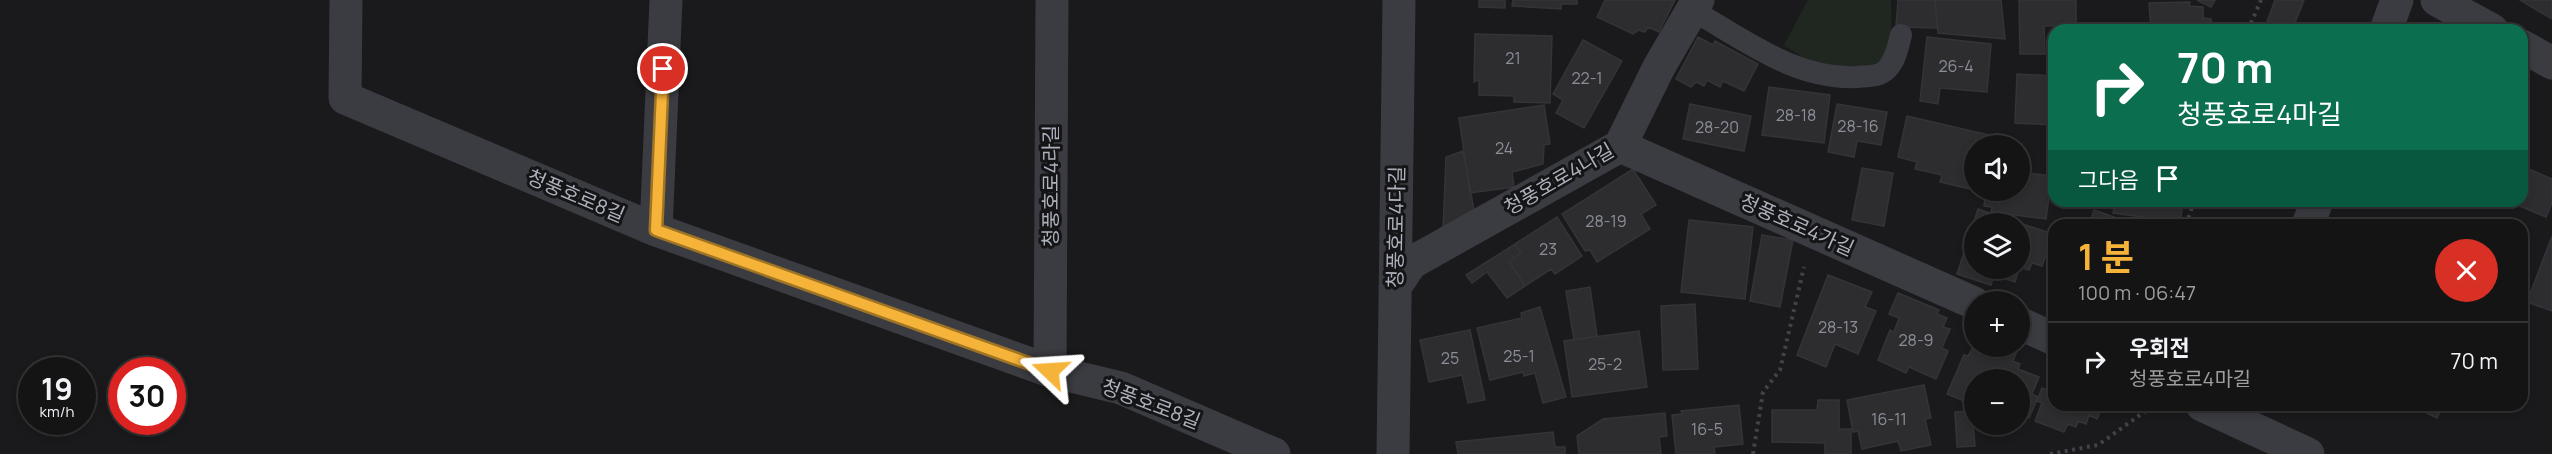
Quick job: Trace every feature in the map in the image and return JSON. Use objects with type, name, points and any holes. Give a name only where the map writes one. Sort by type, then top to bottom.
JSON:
[{"type":"street","name":"청풍호로8길","points":[[346,0],[345,98],[656,230],[1050,371],[1121,388],[1274,454]]},
{"type":"street","points":[[656,230],[666,0]]},
{"type":"street","name":"청풍호로4라길","points":[[1050,371],[1052,0]]},
{"type":"street","name":"청풍호로4다길","points":[[1393,454],[1399,0]]},
{"type":"street","points":[[2388,24],[2397,0]]},
{"type":"street","points":[[2437,0],[2481,24]]},
{"type":"street","name":"청풍호로4나길","points":[[1395,288],[1411,263],[1620,146],[1695,5]]},
{"type":"street","points":[[2528,49],[2552,63]]},
{"type":"street","name":"청풍호로4가길","points":[[1620,146],[1964,299]]},
{"type":"street","points":[[2030,329],[2048,336]]},
{"type":"street","points":[[2214,411],[2308,454]]},
{"type":"lane","points":[[1695,5],[1792,67],[1824,76],[1876,76],[1887,70],[1894,60],[1901,35]]},
{"type":"path","points":[[2250,24],[2260,0]]},
{"type":"path","points":[[1753,454],[1763,392],[1780,370],[1812,231]]},
{"type":"path","points":[[2050,454],[2098,445],[2146,411]]},
{"type":"shaded area","points":[[1808,0],[1891,0],[1890,40],[1882,59],[1867,67],[1848,69],[1821,66],[1784,45]]},
{"type":"building","points":[[1479,0],[1505,0],[1505,8],[1479,7]]},
{"type":"building","points":[[1513,0],[1577,0],[1577,4],[1561,4],[1561,9],[1512,6]]},
{"type":"building","points":[[1605,0],[1675,0],[1659,32],[1648,27],[1645,32],[1639,30],[1633,34],[1597,17]]},
{"type":"building","points":[[1898,0],[1935,0],[1937,28],[1896,27]]},
{"type":"building","points":[[1935,0],[2001,0],[2005,39],[1938,33]]},
{"type":"building","points":[[2019,0],[2076,0],[2076,24],[2044,26],[2045,54],[2020,54]]},
{"type":"building","points":[[2197,0],[2215,0],[2211,7]]},
{"type":"building","points":[[2275,0],[2304,0],[2294,24],[2266,24]]},
{"type":"building","points":[[2520,0],[2552,0],[2552,19]]},
{"type":"building","points":[[2190,2],[2189,6],[2203,7],[2203,18],[2211,19],[2211,24],[2151,24],[2149,3]]},
{"type":"building","points":[[1475,34],[1552,36],[1550,103],[1514,102],[1514,96],[1479,95],[1479,80],[1474,82]]},
{"type":"building","points":[[1698,37],[1713,45],[1715,41],[1758,64],[1744,91],[1723,81],[1720,87],[1707,80],[1704,86],[1696,82],[1691,87],[1676,79]]},
{"type":"building","points":[[1927,37],[1991,44],[1987,92],[1940,88],[1938,104],[1920,101]]},
{"type":"building","points":[[1583,40],[1622,61],[1584,128],[1556,113],[1563,100],[1553,94]]},
{"type":"building","points":[[2017,74],[2048,76],[2048,125],[2015,123]]},
{"type":"building","points":[[1769,87],[1830,95],[1824,143],[1762,135]]},
{"type":"building","points":[[1690,104],[1751,116],[1744,151],[1683,139]]},
{"type":"building","points":[[1837,104],[1887,112],[1881,145],[1857,141],[1854,157],[1828,152]]},
{"type":"building","points":[[1544,105],[1550,144],[1544,145],[1543,164],[1512,172],[1514,187],[1470,193],[1459,118]]},
{"type":"building","points":[[1907,116],[1989,135],[1964,135],[1964,188],[1940,182],[1942,175],[1915,169],[1917,162],[1898,157]]},
{"type":"building","points":[[1463,151],[1474,210],[1443,230],[1446,157]]},
{"type":"building","points":[[1862,168],[1893,173],[1884,226],[1852,220]]},
{"type":"building","points":[[1633,169],[1656,205],[1641,214],[1650,229],[1597,262],[1590,250],[1585,251],[1562,214]]},
{"type":"building","points":[[2528,169],[2552,179],[2552,203],[2546,217],[2522,207],[2528,207]]},
{"type":"building","points":[[2030,173],[2048,176],[2046,219],[2030,217],[2030,213],[1991,212],[1992,207],[1984,206],[1985,201],[2030,201]]},
{"type":"building","points":[[2114,207],[2182,207],[2181,219],[2142,219],[2142,217],[2113,213]]},
{"type":"building","points":[[1978,209],[1990,213],[1977,213]]},
{"type":"building","points":[[2094,210],[2120,219],[2091,219]]},
{"type":"building","points":[[1557,217],[1582,256],[1555,274],[1551,269],[1525,286],[1509,261],[1521,253],[1515,244]]},
{"type":"building","points":[[1689,220],[1753,227],[1745,299],[1681,292]]},
{"type":"building","points":[[2030,226],[2048,232],[2048,249],[2042,266],[2032,263],[2030,268]]},
{"type":"building","points":[[1762,235],[1793,240],[1780,307],[1750,301]]},
{"type":"building","points":[[2552,236],[2552,311],[2528,302]]},
{"type":"building","points":[[1515,244],[1521,253],[1509,261],[1525,286],[1507,298],[1487,272],[1472,283],[1466,275]]},
{"type":"building","points":[[1964,252],[1964,276],[1957,274]]},
{"type":"building","points":[[1828,275],[1872,292],[1865,307],[1876,311],[1858,354],[1835,344],[1826,367],[1797,355]]},
{"type":"building","points":[[1972,279],[1993,279],[1991,285]]},
{"type":"building","points":[[1590,287],[1597,336],[1574,340],[1566,291]]},
{"type":"building","points":[[1898,293],[1939,310],[1937,314],[1947,318],[1943,327],[1950,329],[1942,348],[1948,351],[1936,379],[1909,367],[1906,373],[1878,360],[1890,330],[1894,332],[1899,318],[1889,314]]},
{"type":"building","points":[[1695,304],[1698,369],[1663,370],[1661,306]]},
{"type":"building","points":[[1540,307],[1566,397],[1543,403],[1535,373],[1524,376],[1523,372],[1490,380],[1477,328],[1522,318],[1521,313]]},
{"type":"building","points":[[1470,330],[1485,400],[1468,403],[1462,375],[1429,382],[1420,340]]},
{"type":"building","points":[[1639,331],[1647,387],[1572,397],[1564,341]]},
{"type":"building","points":[[1964,355],[1964,357],[2015,357],[2013,361],[2020,364],[2018,369],[1964,369],[1964,401],[1947,394]]},
{"type":"building","points":[[2030,374],[2039,377],[2032,394],[2038,397],[2030,416]]},
{"type":"building","points":[[1924,385],[1931,418],[1925,419],[1931,445],[1901,451],[1898,441],[1862,449],[1858,431],[1853,432],[1847,400]]},
{"type":"building","points":[[2042,388],[2047,390],[2048,388],[2048,411],[2100,411],[2097,419],[2089,415],[2086,424],[2078,421],[2076,427],[2068,424],[2064,432],[2035,421],[2042,403],[2037,401]]},
{"type":"building","points":[[1818,400],[1839,400],[1839,429],[1851,429],[1851,454],[1825,454],[1825,443],[1772,442],[1772,410],[1817,410]]},
{"type":"building","points":[[1739,405],[1743,444],[1714,447],[1715,454],[1676,454],[1672,415],[1682,414],[1681,411]]},
{"type":"building","points":[[1964,411],[1964,435],[1974,435],[1975,446],[1957,447],[1955,412]]},
{"type":"building","points":[[2422,411],[2440,411],[2437,418]]},
{"type":"building","points":[[1665,413],[1667,436],[1659,437],[1661,454],[1579,454],[1577,436],[1603,419]]},
{"type":"building","points":[[1553,432],[1555,447],[1565,447],[1565,454],[1458,454],[1456,442]]},
{"type":"route","points":[[663,69],[656,230],[1050,371]]}]
